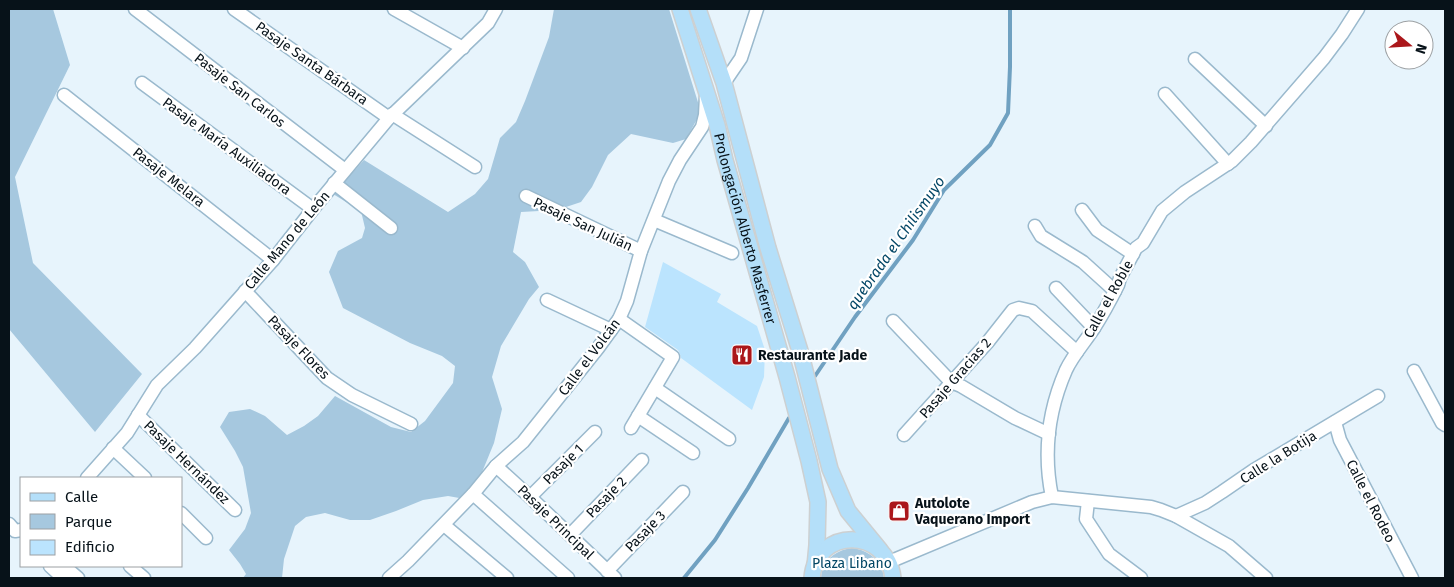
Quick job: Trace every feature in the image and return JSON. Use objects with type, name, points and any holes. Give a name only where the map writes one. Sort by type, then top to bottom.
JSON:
[{"type":"main road","name":"Prolongación Alberto Masferrer","points":[[680,9],[718,125],[725,160],[810,461],[818,502],[818,545],[813,572]]},
{"type":"main road","name":"Prolongación Alberto Masferrer","points":[[698,9],[724,83],[768,248],[800,351],[830,469],[848,512],[889,562]]},
{"type":"main road","points":[[813,572],[823,553],[828,548],[843,541],[858,540],[873,545],[880,550]]},
{"type":"main road","points":[[889,562],[893,578]]},
{"type":"street","name":"Pasaje San Carlos","points":[[135,9],[345,170]]},
{"type":"street","name":"Pasaje Santa Bárbara","points":[[234,9],[390,116],[475,167]]},
{"type":"street","points":[[394,9],[462,48]]},
{"type":"street","name":"Calle Mano de León","points":[[88,477],[127,433],[157,385],[195,348],[273,260],[334,182],[390,116],[488,23],[496,9]]},
{"type":"street","points":[[724,83],[741,58],[757,9]]},
{"type":"street","name":"Calle el Roble","points":[[1052,497],[1046,454],[1052,411],[1066,370],[1115,292],[1120,278],[1136,248],[1143,243],[1162,211],[1168,205],[1228,164],[1266,126],[1324,58],[1358,9]]},
{"type":"street","points":[[1195,59],[1266,126]]},
{"type":"street","name":"Pasaje María Auxiliadora","points":[[142,82],[313,208]]},
{"type":"street","name":"Calle el Volcán","points":[[389,578],[444,525],[496,466],[523,442],[615,324],[627,301],[641,251],[669,181],[680,160],[702,127],[705,115],[706,86]]},
{"type":"street","points":[[1165,94],[1228,164]]},
{"type":"street","name":"Pasaje Melara","points":[[64,95],[273,260]]},
{"type":"street","points":[[334,182],[391,228]]},
{"type":"street","name":"Pasaje San Julián","points":[[526,196],[641,251]]},
{"type":"street","points":[[1082,210],[1097,230],[1133,254]]},
{"type":"street","points":[[654,220],[732,253]]},
{"type":"street","points":[[1035,226],[1041,236],[1083,262],[1115,292]]},
{"type":"street","points":[[1056,288],[1094,328]]},
{"type":"street","name":"Pasaje Flores","points":[[245,291],[327,378],[352,395],[411,424]]},
{"type":"street","points":[[547,300],[615,324],[673,357],[631,428]]},
{"type":"street","name":"Pasaje Gracias 2","points":[[904,435],[987,343],[1013,310],[1019,308],[1032,311],[1076,352]]},
{"type":"street","points":[[893,321],[952,382],[1015,418],[1049,434]]},
{"type":"street","points":[[1414,371],[1442,423],[1445,425]]},
{"type":"street","points":[[655,388],[729,439]]},
{"type":"street","name":"Calle la Botija","points":[[1176,516],[1205,503],[1254,470],[1378,396]]},
{"type":"street","name":"Pasaje Hernández","points":[[138,415],[235,510]]},
{"type":"street","points":[[638,416],[693,453]]},
{"type":"street","name":"Calle el Rodeo","points":[[1335,422],[1340,440],[1412,578]]},
{"type":"street","name":"Pasaje 1","points":[[530,497],[596,432]]},
{"type":"street","points":[[113,448],[144,477]]},
{"type":"street","name":"Pasaje 2","points":[[570,535],[642,460]]},
{"type":"street","name":"Pasaje Principal","points":[[496,466],[611,574]]},
{"type":"street","name":"Pasaje 3","points":[[611,574],[683,492]]},
{"type":"street","points":[[473,494],[568,578]]},
{"type":"street","points":[[889,562],[1032,502],[1052,497],[1151,507],[1176,516],[1229,546],[1266,578]]},
{"type":"street","points":[[1088,501],[1086,519],[1109,554],[1141,578]]},
{"type":"street","points":[[182,514],[206,538]]},
{"type":"street","points":[[444,525],[507,578]]},
{"type":"street","points":[[51,567],[63,578]]},
{"type":"street","points":[[65,567],[78,578]]},
{"type":"street","points":[[131,567],[144,578]]},
{"type":"green space","points":[[9,9],[53,9],[70,65],[15,177],[33,263],[142,374],[95,432],[9,329]]},
{"type":"green space","points":[[554,9],[669,9],[701,112],[686,139],[673,143],[631,134],[608,155],[592,187],[581,202],[566,207],[521,212],[513,252],[525,262],[539,287],[529,299],[501,346],[492,377],[502,409],[494,443],[478,482],[465,499],[448,496],[423,500],[370,520],[350,520],[325,513],[306,517],[295,526],[284,559],[282,578],[243,578],[246,574],[229,550],[245,529],[251,513],[243,467],[220,427],[229,412],[250,409],[265,416],[287,435],[318,416],[335,396],[391,427],[411,432],[425,421],[453,383],[455,366],[442,356],[410,343],[343,308],[329,272],[338,251],[362,238],[365,228],[361,211],[333,194],[364,160],[448,212],[475,194],[488,179],[500,138],[516,122],[525,101],[549,37]]},
{"type":"green space","name":"Plaza Libano","points":[[852,548],[864,551],[874,557],[881,566],[884,578],[821,578],[824,566],[831,557],[840,551]]},
{"type":"building","points":[[663,262],[721,294],[717,302],[757,326],[765,350],[764,377],[752,410],[681,358],[678,350],[645,327]]},
{"type":"waterway","name":"quebrada el Chilismuyo","points":[[815,376],[855,317],[913,240],[944,190],[990,145],[1008,113],[1010,9]]},
{"type":"waterway","name":"quebrada el Chilismuyo","points":[[684,578],[715,540],[789,418]]},
{"type":"place","name":"Restaurante Jade","points":[[742,355]]},
{"type":"place","name":"Autolote Vaquerano Import","points":[[899,511]]}]
